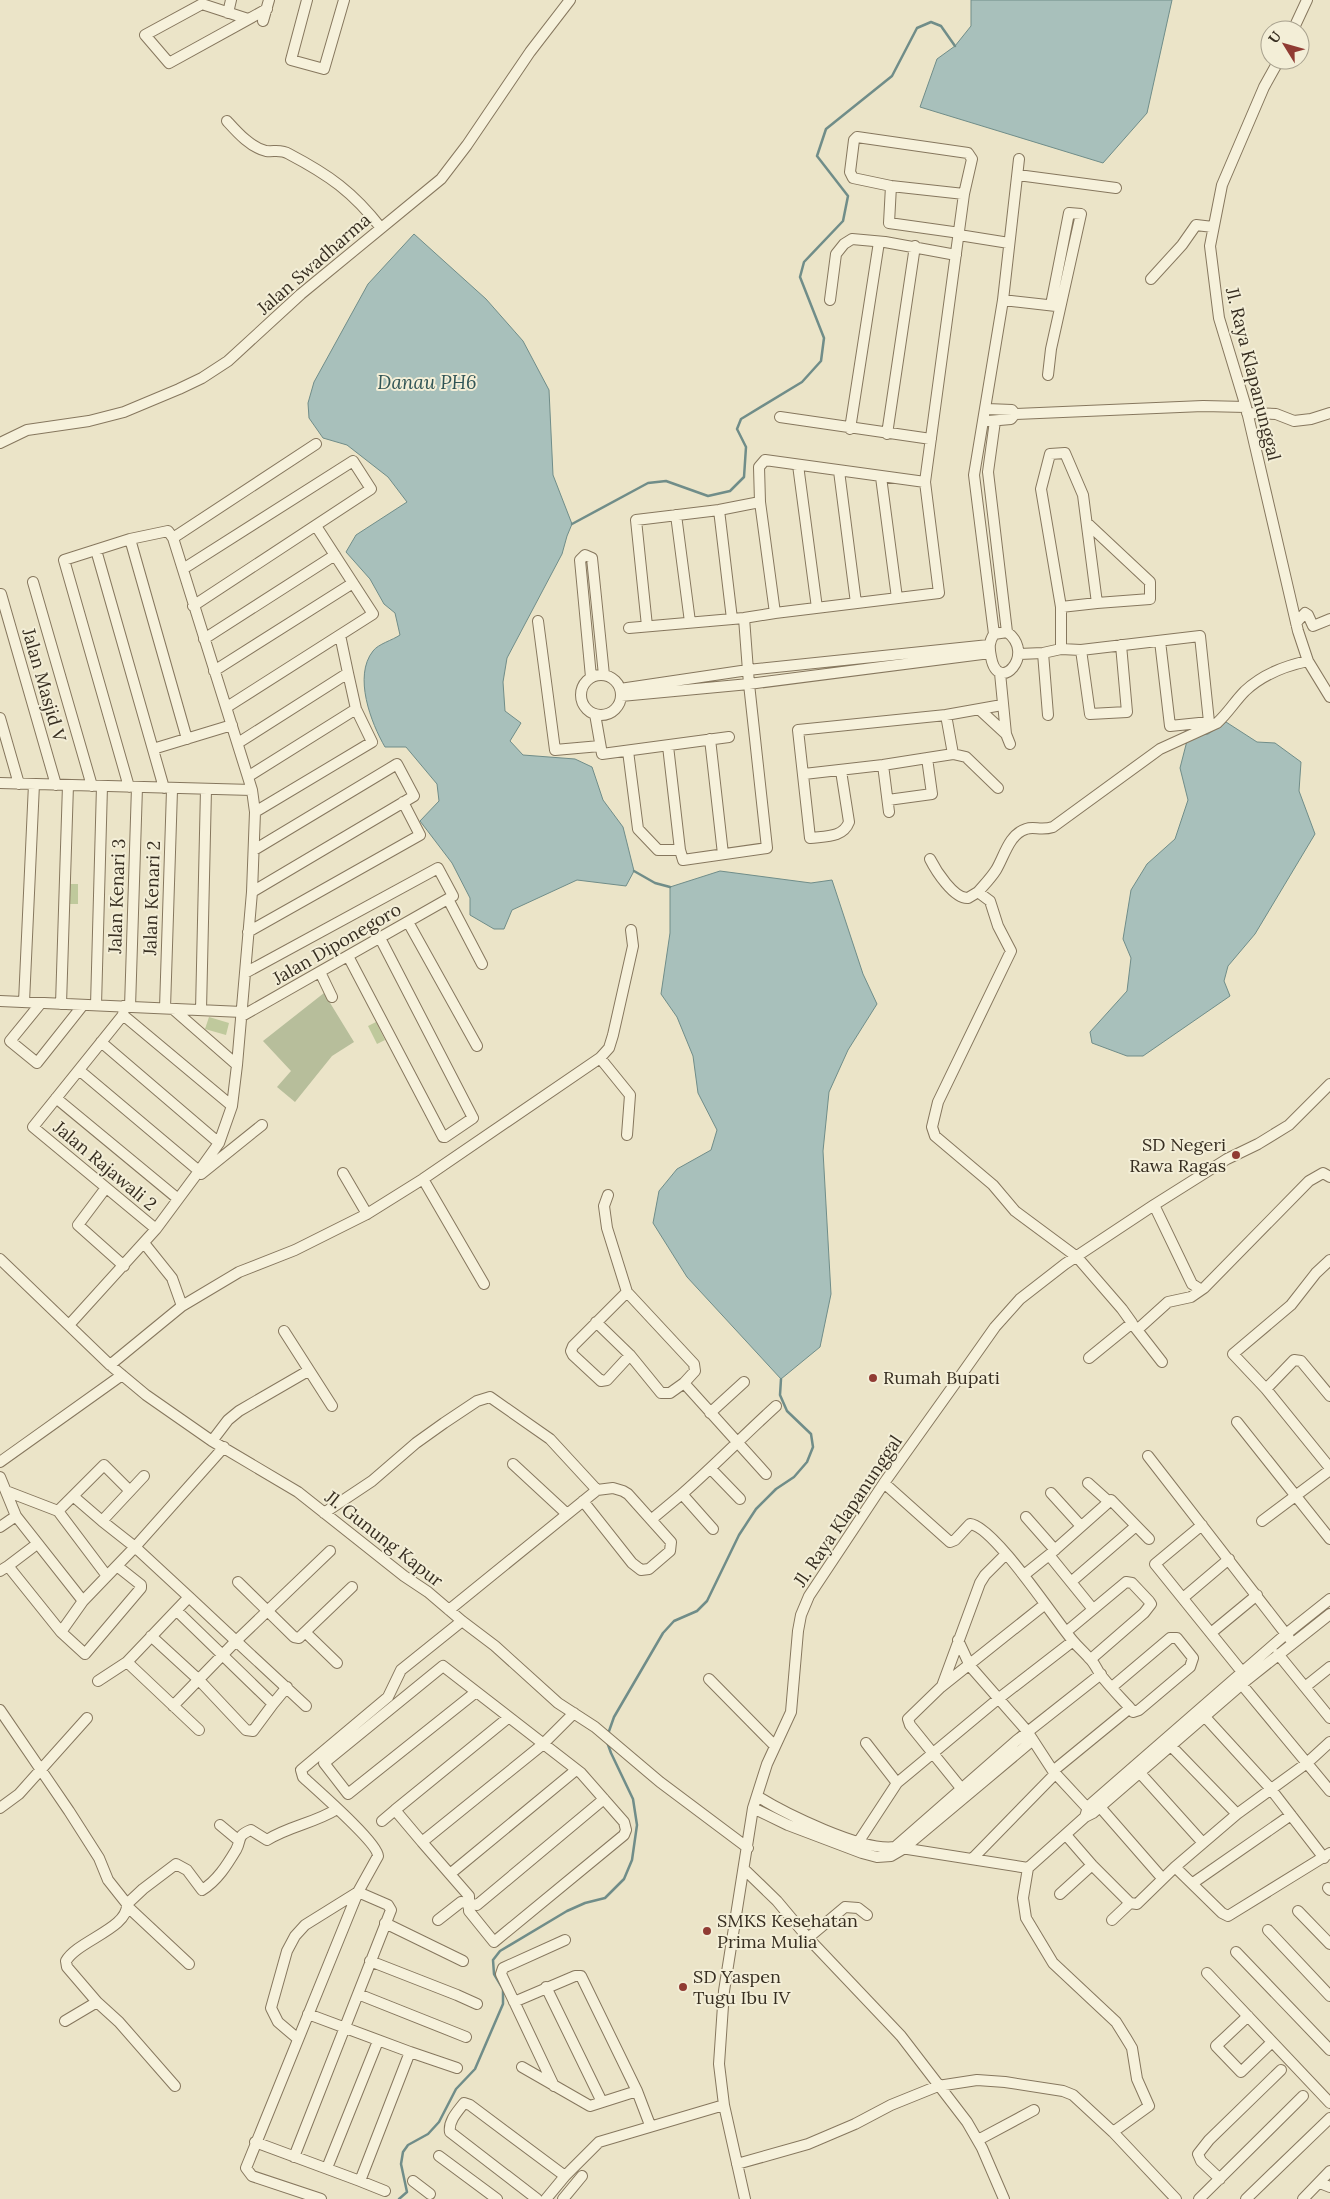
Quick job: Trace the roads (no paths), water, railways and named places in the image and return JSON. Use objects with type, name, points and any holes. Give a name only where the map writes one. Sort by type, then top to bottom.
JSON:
[{"type":"street","points":[[228,13],[231,0]]},
{"type":"street","points":[[307,0],[291,60],[324,69],[344,0]]},
{"type":"street","name":"Jalan Swadharma","points":[[0,443],[27,430],[89,421],[124,412],[202,378],[239,352],[301,294],[427,191],[450,169],[509,82],[570,0]]},
{"type":"street","points":[[1298,20],[1307,0]]},
{"type":"street","points":[[248,19],[202,4],[193,5],[145,35],[168,62],[248,19],[268,4]]},
{"type":"street","points":[[263,21],[268,4]]},
{"type":"street","name":"Jl. Raya Klapanunggal","points":[[1273,70],[1222,185],[1210,246],[1220,318],[1246,410],[1296,623],[1308,661],[1330,696]]},
{"type":"street","points":[[227,121],[238,134],[252,144],[266,151],[288,153],[334,180],[361,202],[381,228]]},
{"type":"street","points":[[629,628],[744,618],[939,593],[925,482],[964,194],[972,159],[968,153],[855,138],[850,176],[891,186],[964,194]]},
{"type":"street","points":[[1000,673],[1006,673],[1014,669],[1017,664],[1018,654],[1015,640],[1007,632],[988,472],[990,421],[987,408],[1004,300],[1019,159]]},
{"type":"street","points":[[1018,174],[1116,188]]},
{"type":"street","points":[[850,428],[882,242],[889,223],[891,186]]},
{"type":"street","points":[[1048,375],[1055,306],[1069,213],[1080,214],[1055,306]]},
{"type":"street","points":[[889,223],[1009,243]]},
{"type":"street","points":[[1151,279],[1178,250],[1196,225],[1213,227]]},
{"type":"street","points":[[830,300],[836,254],[840,248],[852,239],[915,246],[956,255]]},
{"type":"street","points":[[887,434],[915,246]]},
{"type":"street","points":[[1004,300],[1055,306]]},
{"type":"street","points":[[987,408],[1012,410],[1015,414],[1203,406],[1276,414],[1294,420],[1330,413]]},
{"type":"street","points":[[990,421],[1011,419],[1015,414]]},
{"type":"street","points":[[780,417],[931,439]]},
{"type":"street","points":[[980,710],[1008,739],[1002,705],[1000,673],[992,662],[989,649],[994,634],[974,475],[990,421]]},
{"type":"street","points":[[173,538],[316,444]]},
{"type":"street","points":[[1061,649],[1061,607],[1041,488],[1050,454],[1065,453],[1083,495],[1097,603]]},
{"type":"street","points":[[776,613],[760,502],[759,467],[761,462],[765,460],[925,482]]},
{"type":"street","points":[[183,570],[353,461],[371,489],[193,606]]},
{"type":"street","points":[[798,465],[817,608]]},
{"type":"street","points":[[839,471],[856,603]]},
{"type":"street","points":[[881,477],[897,598]]},
{"type":"street","points":[[647,626],[635,523],[640,519],[718,510],[760,502]]},
{"type":"street","points":[[718,510],[732,619]]},
{"type":"street","points":[[676,515],[690,622]]},
{"type":"street","points":[[1061,607],[1150,599],[1150,582],[1087,523]]},
{"type":"street","points":[[227,708],[373,614],[316,526]]},
{"type":"street","points":[[69,1325],[156,1229],[219,1143],[232,1106],[238,1065],[254,850],[255,812],[249,776],[193,606],[173,538],[168,531],[130,539],[96,550]]},
{"type":"street","points":[[130,539],[187,739]]},
{"type":"street","name":"Jalan Kenari 2","points":[[96,550],[153,749],[168,789],[169,1008]]},
{"type":"street","name":"Jalan Kenari 3","points":[[96,550],[64,560],[133,787],[126,1009]]},
{"type":"street","points":[[204,639],[335,555]]},
{"type":"street","points":[[591,677],[580,560],[585,555],[592,558],[604,674]]},
{"type":"street","points":[[32,582],[97,786],[96,1005]]},
{"type":"street","points":[[214,671],[353,583]]},
{"type":"street","name":"Jalan Masjid V","points":[[1,594],[56,785]]},
{"type":"street","points":[[1296,623],[1305,613],[1308,615],[1313,626],[1330,619]]},
{"type":"street","points":[[668,746],[680,850],[683,860],[767,848],[749,684],[744,618]]},
{"type":"street","points":[[538,621],[556,750],[600,746]]},
{"type":"street","points":[[994,634],[1007,632]]},
{"type":"street","points":[[255,812],[372,742],[356,709],[340,636]]},
{"type":"street","points":[[1018,654],[1042,653],[1061,649],[1082,650],[1200,636],[1209,722],[1170,726],[1160,641]]},
{"type":"street","points":[[1082,650],[1090,714],[1127,712],[1121,645]]},
{"type":"street","points":[[620,692],[748,670],[989,649]]},
{"type":"street","points":[[620,692],[749,684],[989,649]]},
{"type":"street","points":[[1042,653],[1048,715]]},
{"type":"street","points":[[930,859],[957,895],[968,898],[978,892],[997,869],[1013,838],[1019,833],[1025,829],[1045,830],[1053,827],[1160,750],[1217,722],[1225,716],[1258,680],[1281,667],[1308,661]]},
{"type":"street","points":[[238,743],[348,673]]},
{"type":"street","points":[[604,674],[614,679],[620,692],[617,707],[607,714],[595,714],[585,708],[580,697],[582,685],[591,677],[604,674]]},
{"type":"street","points":[[841,770],[849,822],[846,829],[840,834],[810,838],[798,730],[946,715],[1002,705]]},
{"type":"street","points":[[249,776],[356,709]]},
{"type":"street","points":[[595,714],[602,754],[728,737]]},
{"type":"street","points":[[946,715],[953,754]]},
{"type":"street","points":[[0,718],[20,784]]},
{"type":"street","points":[[153,749],[232,725]]},
{"type":"street","points":[[710,739],[723,854]]},
{"type":"street","points":[[628,751],[638,828],[658,850],[680,850]]},
{"type":"street","points":[[804,774],[883,765],[953,754],[966,757],[998,788]]},
{"type":"street","points":[[888,800],[932,794],[928,758]]},
{"type":"street","points":[[252,892],[414,796],[397,764],[254,850]]},
{"type":"street","points":[[883,765],[889,812]]},
{"type":"street","points":[[0,783],[252,790]]},
{"type":"street","points":[[24,1002],[34,784]]},
{"type":"street","points":[[61,1004],[68,785]]},
{"type":"street","points":[[201,1010],[206,789]]},
{"type":"street","points":[[248,932],[420,835],[404,802]]},
{"type":"street","points":[[245,973],[438,868],[453,896],[448,900],[482,964]]},
{"type":"street","points":[[978,892],[990,901],[998,926],[1011,951],[938,1102],[932,1127],[935,1136],[993,1185],[1015,1211],[1077,1257],[1122,1309],[1162,1362]]},
{"type":"street","name":"Jalan Diponegoro","points":[[242,1014],[448,900]]},
{"type":"street","points":[[408,922],[477,1046]]},
{"type":"street","points":[[110,1365],[182,1306],[239,1272],[295,1250],[367,1214],[423,1180],[600,1058],[609,1048],[613,1035],[633,946],[631,930]]},
{"type":"street","points":[[348,956],[443,1137],[445,1137],[473,1118],[380,938]]},
{"type":"street","points":[[320,972],[332,997]]},
{"type":"street","points":[[0,1001],[83,1004],[126,1009],[169,1008],[242,1014]]},
{"type":"street","points":[[41,1002],[10,1042],[37,1063],[83,1004]]},
{"type":"street","points":[[169,1008],[238,1065]]},
{"type":"street","points":[[126,1009],[102,1042],[56,1098],[177,1198]]},
{"type":"street","points":[[126,1009],[232,1106]]},
{"type":"street","points":[[102,1042],[219,1143]]},
{"type":"street","points":[[600,1058],[630,1095],[627,1135]]},
{"type":"street","points":[[79,1070],[198,1171]]},
{"type":"street","name":"Jl. Raya Klapanunggal","points":[[746,2199],[724,2104],[719,2064],[719,2039],[729,1957],[745,1870],[753,1808],[775,1746],[792,1706],[798,1631],[801,1615],[809,1596],[884,1483],[995,1327],[1032,1288],[1154,1204],[1288,1125],[1330,1084]]},
{"type":"street","name":"Jalan Rajawali 2","points":[[56,1098],[33,1127],[105,1189],[156,1229]]},
{"type":"street","points":[[187,1185],[262,1125]]},
{"type":"street","points":[[343,1173],[367,1214]]},
{"type":"street","points":[[1089,1358],[1168,1302],[1191,1297],[1204,1288],[1309,1181],[1323,1173],[1330,1177]]},
{"type":"street","points":[[423,1180],[484,1284]]},
{"type":"street","points":[[105,1189],[78,1225],[124,1266]]},
{"type":"street","points":[[596,1322],[630,1355],[661,1393],[670,1393],[684,1383],[695,1371],[694,1364],[627,1292],[608,1228],[604,1206],[608,1195]]},
{"type":"street","points":[[1154,1204],[1192,1284],[1200,1289],[1204,1288]]},
{"type":"street","points":[[144,1243],[172,1278],[182,1306]]},
{"type":"street","name":"Jl. Gunung Kapur","points":[[0,1259],[4,1270],[69,1325],[110,1365],[146,1396],[212,1441],[298,1492],[495,1646],[558,1702],[595,1727],[676,1795],[748,1848]]},
{"type":"street","points":[[1262,1521],[1330,1469],[1266,1390],[1233,1354],[1291,1304],[1316,1273],[1330,1260]]},
{"type":"street","points":[[627,1292],[573,1346],[571,1351],[599,1380],[603,1381],[607,1380],[630,1355]]},
{"type":"street","points":[[284,1331],[332,1406]]},
{"type":"street","points":[[1266,1390],[1294,1360],[1301,1361],[1330,1396]]},
{"type":"street","points":[[212,1441],[228,1420],[239,1411],[308,1371]]},
{"type":"street","points":[[0,1462],[122,1375]]},
{"type":"street","points":[[710,1413],[744,1382]]},
{"type":"street","points":[[684,1383],[766,1474]]},
{"type":"street","points":[[324,1513],[372,1481],[444,1423],[478,1402],[490,1397],[550,1439],[598,1490]]},
{"type":"street","points":[[652,1519],[711,1468],[736,1442],[776,1406]]},
{"type":"street","points":[[1237,1422],[1330,1539]]},
{"type":"street","points":[[61,1632],[83,1601],[224,1447]]},
{"type":"street","points":[[1148,1456],[1293,1642]]},
{"type":"street","points":[[513,1464],[567,1514]]},
{"type":"street","points":[[58,1511],[104,1465],[130,1492]]},
{"type":"street","points":[[711,1468],[740,1499]]},
{"type":"street","points":[[102,1521],[144,1476]]},
{"type":"street","points":[[0,1477],[16,1516],[83,1601]]},
{"type":"street","points":[[884,1483],[950,1542],[955,1540],[968,1525],[972,1524],[1006,1554],[1024,1575],[1044,1605],[1073,1641],[1091,1659],[1100,1674],[1133,1712],[1138,1711],[1190,1667],[1194,1660],[1176,1638],[1170,1638],[1112,1687]]},
{"type":"street","points":[[1088,1483],[1108,1502]]},
{"type":"street","points":[[449,1610],[567,1514],[598,1490],[613,1488],[623,1491],[652,1519],[671,1542],[672,1547],[670,1551],[655,1565],[646,1570],[641,1570],[632,1563],[584,1501]]},
{"type":"street","points":[[6,1490],[58,1511],[107,1576]]},
{"type":"street","points":[[1052,1493],[1081,1526]]},
{"type":"street","points":[[682,1494],[713,1529]]},
{"type":"street","points":[[73,1496],[135,1546],[306,1706]]},
{"type":"street","points":[[1024,1575],[1108,1502],[1114,1500],[1149,1539]]},
{"type":"street","points":[[0,1527],[16,1516]]},
{"type":"street","points":[[1026,1517],[1052,1552],[1070,1582],[1092,1608]]},
{"type":"street","points":[[1202,1525],[1155,1564],[1211,1633],[1242,1679],[1330,1791]]},
{"type":"street","points":[[1070,1582],[1136,1526]]},
{"type":"street","points":[[37,1544],[4,1568],[82,1653],[86,1653],[141,1588],[141,1585],[117,1566]]},
{"type":"street","points":[[174,1706],[184,1693],[266,1611],[330,1551]]},
{"type":"street","points":[[941,1687],[982,1578],[1006,1554]]},
{"type":"street","points":[[1183,1598],[1228,1559]]},
{"type":"street","points":[[1066,1632],[1092,1608],[1128,1581],[1132,1582],[1150,1604],[1144,1613],[1091,1659]]},
{"type":"street","points":[[238,1582],[296,1638],[305,1632],[352,1587]]},
{"type":"street","points":[[1211,1633],[1256,1596]]},
{"type":"street","points":[[98,1681],[128,1662],[189,1597]]},
{"type":"street","points":[[1091,1811],[1206,1718],[1286,1634],[1330,1599]]},
{"type":"street","points":[[961,1788],[910,1725],[908,1719],[941,1687],[970,1666],[1044,1605]]},
{"type":"street","points":[[177,1611],[273,1704]]},
{"type":"street","points":[[1113,2132],[1149,2106],[1137,2079],[1132,2048],[1116,2022],[1053,1963],[1026,1918],[1023,1898],[1028,1868],[1242,1679],[1330,1614]]},
{"type":"street","points":[[321,2199],[252,2176],[246,2168],[358,1892],[377,1858],[378,1851],[362,1832],[303,1777],[302,1770],[388,1697],[400,1670],[462,1621]]},
{"type":"street","points":[[305,1632],[337,1663]]},
{"type":"street","points":[[151,1636],[199,1680],[250,1732],[257,1727],[287,1687]]},
{"type":"street","points":[[958,1640],[970,1666],[1030,1736],[1054,1773],[1162,1878]]},
{"type":"street","points":[[859,1841],[897,1783],[998,1699],[1073,1641]]},
{"type":"street","points":[[1278,1654],[1330,1718]]},
{"type":"street","points":[[128,1662],[199,1730]]},
{"type":"street","points":[[395,1810],[469,1896],[469,1911],[494,1942],[624,1835],[626,1830],[624,1822],[576,1770],[443,1666],[324,1762],[348,1794],[476,1692]]},
{"type":"street","points":[[1306,1687],[1330,1667]]},
{"type":"street","points":[[899,1848],[1100,1674]]},
{"type":"street","points":[[710,1679],[775,1746]]},
{"type":"street","points":[[973,1858],[1054,1773],[1130,1708]]},
{"type":"street","points":[[0,1710],[42,1770],[99,1858],[108,1880],[128,1906],[189,1964]]},
{"type":"street","points":[[422,1842],[542,1745],[574,1713]]},
{"type":"street","points":[[0,1808],[19,1794],[42,1770],[86,1718]]},
{"type":"street","points":[[382,1820],[508,1718]]},
{"type":"street","points":[[1175,1867],[1222,1913],[1228,1916],[1327,1855],[1291,1816],[1270,1788],[1206,1718]]},
{"type":"street","points":[[753,1808],[788,1825],[862,1853],[877,1857],[891,1856],[961,1788],[1030,1736]]},
{"type":"street","points":[[1066,1835],[1092,1866],[1130,1903],[1135,1905],[1142,1901],[1162,1878],[1237,1814],[1270,1788],[1307,1763],[1330,1742]]},
{"type":"street","points":[[866,1743],[897,1783]]},
{"type":"street","points":[[1172,1747],[1237,1814]]},
{"type":"street","points":[[450,1874],[576,1770]]},
{"type":"street","points":[[1140,1773],[1203,1843]]},
{"type":"street","points":[[757,1796],[813,1826],[859,1841],[888,1848],[973,1858],[1028,1868]]},
{"type":"street","points":[[438,1920],[461,1902],[477,1905],[604,1799]]},
{"type":"street","points":[[175,2086],[119,2022],[96,2002],[67,1967],[66,1961],[76,1948],[105,1934],[126,1913],[128,1906],[143,1889],[176,1864],[187,1870],[202,1890],[216,1879],[237,1848],[238,1840],[244,1833],[251,1830],[267,1840],[282,1831],[323,1818],[337,1809]]},
{"type":"street","points":[[1193,1883],[1291,1816]]},
{"type":"street","points":[[220,1825],[238,1840]]},
{"type":"street","points":[[1060,1894],[1092,1866]]},
{"type":"street","points":[[745,1870],[777,1901],[808,1938],[901,2036],[967,2122],[978,2140],[1004,2199]]},
{"type":"street","points":[[294,2156],[346,2029],[390,1908],[358,1892]]},
{"type":"street","points":[[298,2039],[278,2022],[271,2010],[287,1951],[295,1936],[305,1925],[358,1892]]},
{"type":"street","points":[[1112,1920],[1130,1903]]},
{"type":"street","points":[[808,1938],[845,1908],[855,1906],[867,1915]]},
{"type":"street","points":[[1298,1911],[1330,1944]]},
{"type":"street","points":[[385,1923],[463,1961]]},
{"type":"street","points":[[1268,1930],[1330,1996]]},
{"type":"street","points":[[554,2086],[501,1976],[502,1970],[565,1940]]},
{"type":"street","points":[[1236,1952],[1330,2050]]},
{"type":"street","points":[[370,1961],[477,2004]]},
{"type":"street","points":[[1207,1973],[1330,2103]]},
{"type":"street","points":[[514,2002],[575,1976],[582,1976],[637,2091],[650,2125]]},
{"type":"street","points":[[546,1988],[602,2102]]},
{"type":"street","points":[[358,1994],[466,2037]]},
{"type":"street","points":[[65,2021],[96,2002]]},
{"type":"street","points":[[308,2014],[457,2068]]},
{"type":"street","points":[[1248,2016],[1216,2046],[1241,2072],[1272,2042]]},
{"type":"street","points":[[327,2168],[378,2040]]},
{"type":"street","points":[[360,2181],[410,2052]]},
{"type":"street","points":[[522,2067],[590,2106],[637,2091]]},
{"type":"street","points":[[1220,2179],[1201,2161],[1198,2154],[1281,2070]]},
{"type":"street","points":[[737,2164],[808,2144],[855,2124],[891,2105],[938,2086],[977,2080],[1005,2082],[1063,2090],[1080,2100],[1176,2199]]},
{"type":"street","points":[[1199,2199],[1303,2096]]},
{"type":"street","points":[[537,2199],[450,2132],[451,2122],[464,2104],[470,2105],[565,2176]]},
{"type":"street","points":[[546,2199],[594,2145],[650,2125],[724,2104]]},
{"type":"street","points":[[978,2140],[1034,2110]]},
{"type":"street","points":[[1246,2199],[1330,2118]]},
{"type":"street","points":[[255,2142],[385,2191]]},
{"type":"street","points":[[439,2156],[497,2199]]},
{"type":"street","points":[[1303,2199],[1325,2185],[1330,2171]]},
{"type":"street","points":[[563,2199],[582,2176]]},
{"type":"street","points":[[413,2181],[432,2197]]},
{"type":"water","points":[[971,0],[1172,0],[1147,113],[1103,163],[920,107],[937,59],[955,46],[971,26]]},
{"type":"water","name":"Danau PH6","points":[[414,234],[486,299],[523,341],[549,390],[553,475],[572,524],[562,554],[507,658],[503,682],[505,711],[521,723],[510,741],[523,755],[575,759],[592,767],[603,800],[623,827],[634,871],[626,886],[577,880],[512,910],[504,929],[494,929],[470,915],[470,898],[452,863],[420,821],[439,801],[437,784],[406,747],[385,747],[374,725],[366,699],[364,673],[367,661],[375,649],[400,635],[395,613],[384,604],[370,579],[346,552],[356,535],[407,502],[388,477],[347,445],[323,438],[309,418],[308,403],[314,382],[368,284]]},
{"type":"water","points":[[1226,722],[1257,742],[1275,743],[1301,762],[1299,791],[1315,834],[1255,934],[1228,966],[1224,981],[1230,996],[1143,1056],[1127,1056],[1092,1043],[1090,1032],[1127,991],[1131,958],[1123,939],[1131,890],[1147,864],[1175,839],[1188,800],[1180,768],[1188,737],[1208,734]]},
{"type":"water","points":[[720,871],[811,883],[832,880],[863,974],[877,1004],[848,1050],[829,1092],[823,1151],[831,1294],[820,1347],[781,1379],[687,1277],[653,1223],[659,1191],[677,1169],[711,1150],[717,1130],[698,1093],[693,1056],[677,1017],[661,994],[670,933],[670,887]]},
{"type":"waterway","points":[[572,524],[648,483],[666,481],[708,496],[730,491],[744,477],[746,447],[737,429],[741,419],[802,382],[821,361],[824,338],[800,277],[804,262],[843,221],[848,196],[817,156],[826,129],[892,76],[917,28],[931,22],[941,26],[955,46]]},
{"type":"waterway","points":[[634,871],[655,883],[670,887]]},
{"type":"waterway","points":[[608,1734],[614,1717],[663,1633],[674,1621],[697,1611],[707,1601],[739,1535],[756,1509],[776,1489],[794,1477],[807,1462],[813,1447],[811,1434],[787,1411],[780,1395],[781,1379]]},
{"type":"waterway","points":[[399,2199],[407,2192],[401,2164],[403,2152],[408,2145],[428,2134],[439,2122],[456,2089],[475,2069],[503,2004],[503,1989],[494,1974],[493,1960],[500,1951],[567,1911],[585,1903],[605,1898],[624,1879],[632,1860],[637,1825],[633,1799],[607,1742]]},
{"type":"place","name":"SD Negeri Rawa Ragas","points":[[1236,1155]]},
{"type":"place","name":"Rumah Bupati","points":[[873,1378]]},
{"type":"place","name":"SMKS Kesehatan Prima Mulia","points":[[707,1931]]},
{"type":"place","name":"SD Yaspen Tugu Ibu IV","points":[[683,1987]]}]
